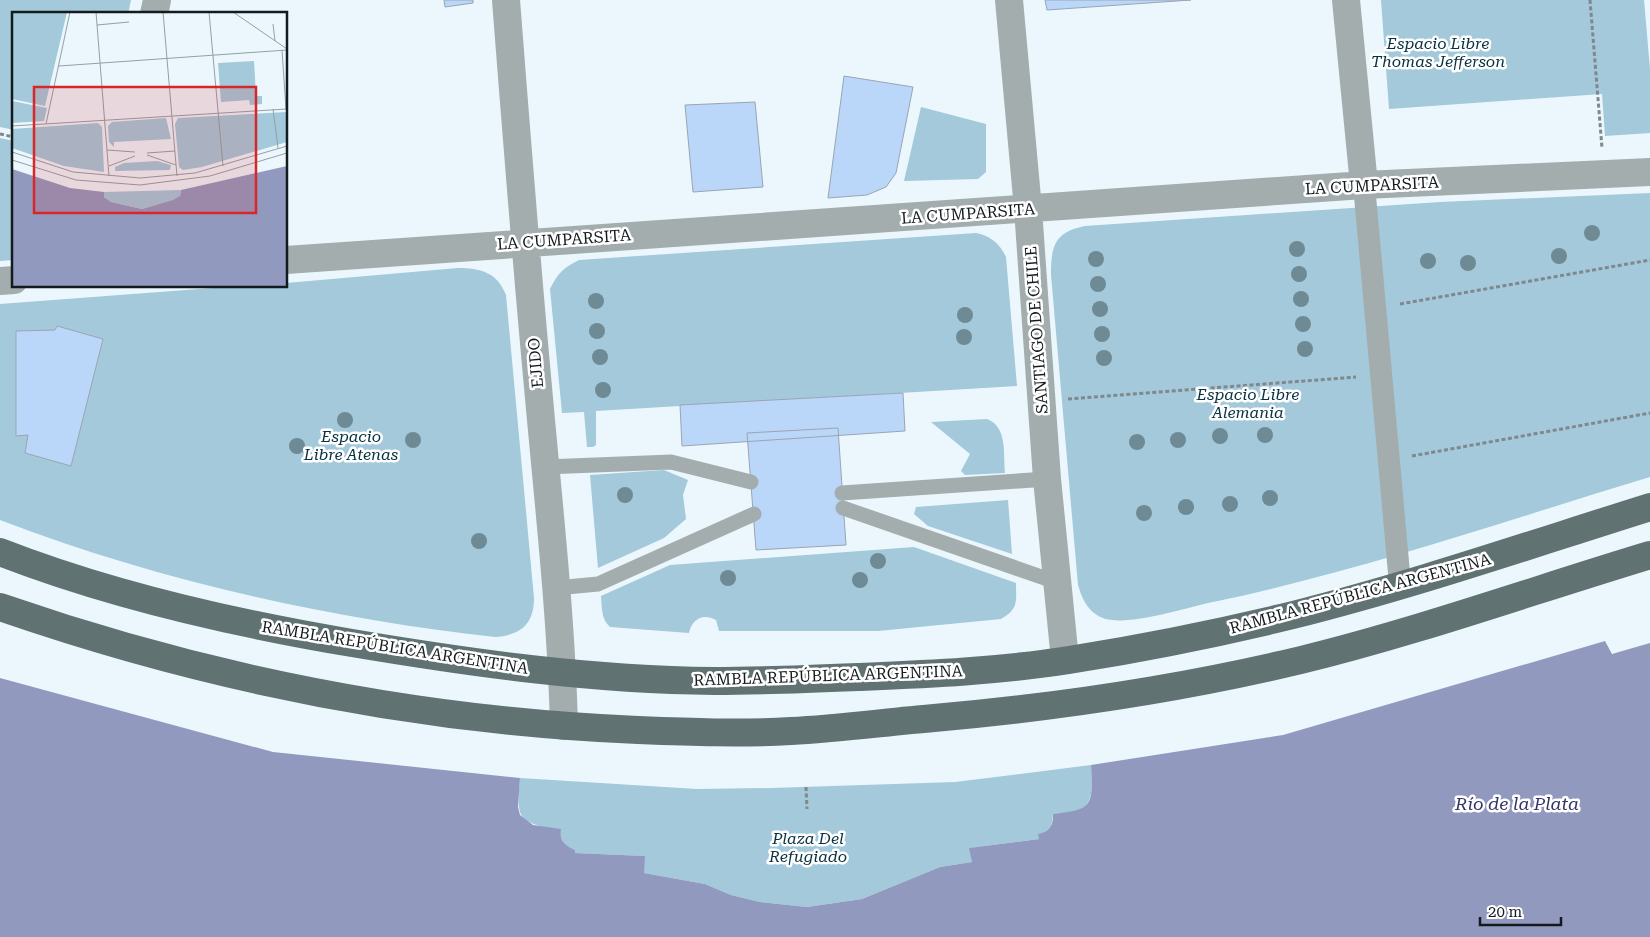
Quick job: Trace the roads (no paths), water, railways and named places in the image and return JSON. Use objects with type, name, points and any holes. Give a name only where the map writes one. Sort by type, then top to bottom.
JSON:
[{"type":"main road","name":"RAMBLA REPÚBLICA ARGENTINA","points":[[0,552],[136,596],[198,613],[294,633],[426,656],[562,672],[713,681],[781,680],[902,675],[1065,660],[1248,625],[1296,614],[1400,584],[1650,507]]},
{"type":"main road","points":[[0,608],[178,661],[318,692],[500,720],[564,726],[697,732],[788,731],[1070,704],[1207,681],[1305,659],[1408,630],[1650,555]]},
{"type":"street","name":"EJIDO","points":[[506,0],[524,242],[556,588],[564,726]]},
{"type":"street","name":"SANTIAGO DE CHILE","points":[[1009,0],[1028,209],[1047,479],[1065,660]]},
{"type":"street","points":[[1346,0],[1400,584]]},
{"type":"street","name":"LA CUMPARSITA","points":[[288,260],[1364,185],[1650,172]]},
{"type":"lane","points":[[545,467],[671,462],[751,482]]},
{"type":"lane","points":[[842,493],[1047,479]]},
{"type":"lane","points":[[843,508],[1056,582]]},
{"type":"lane","points":[[556,588],[598,584],[754,514]]},
{"type":"water","name":"Río de la Plata","points":[[1605,641],[1612,654],[1650,643],[1650,937],[0,937],[0,678],[273,752],[520,778],[518,807],[520,815],[533,825],[561,829],[562,839],[568,847],[575,850],[575,853],[645,856],[644,873],[705,884],[731,895],[760,902],[807,907],[862,899],[940,867],[972,862],[969,848],[1039,839],[1038,834],[1050,828],[1053,814],[1076,810],[1088,803],[1092,789],[1091,765],[1283,735]]},
{"type":"park label","name":"Espacio Libre Thomas Jefferson","points":[[1438,52]]},
{"type":"park label","name":"Espacio Libre Alemania","points":[[1248,403]]},
{"type":"park label","name":"Espacio Libre Atenas","points":[[351,445]]},
{"type":"park label","name":"Plaza Del Refugiado","points":[[808,847]]}]
